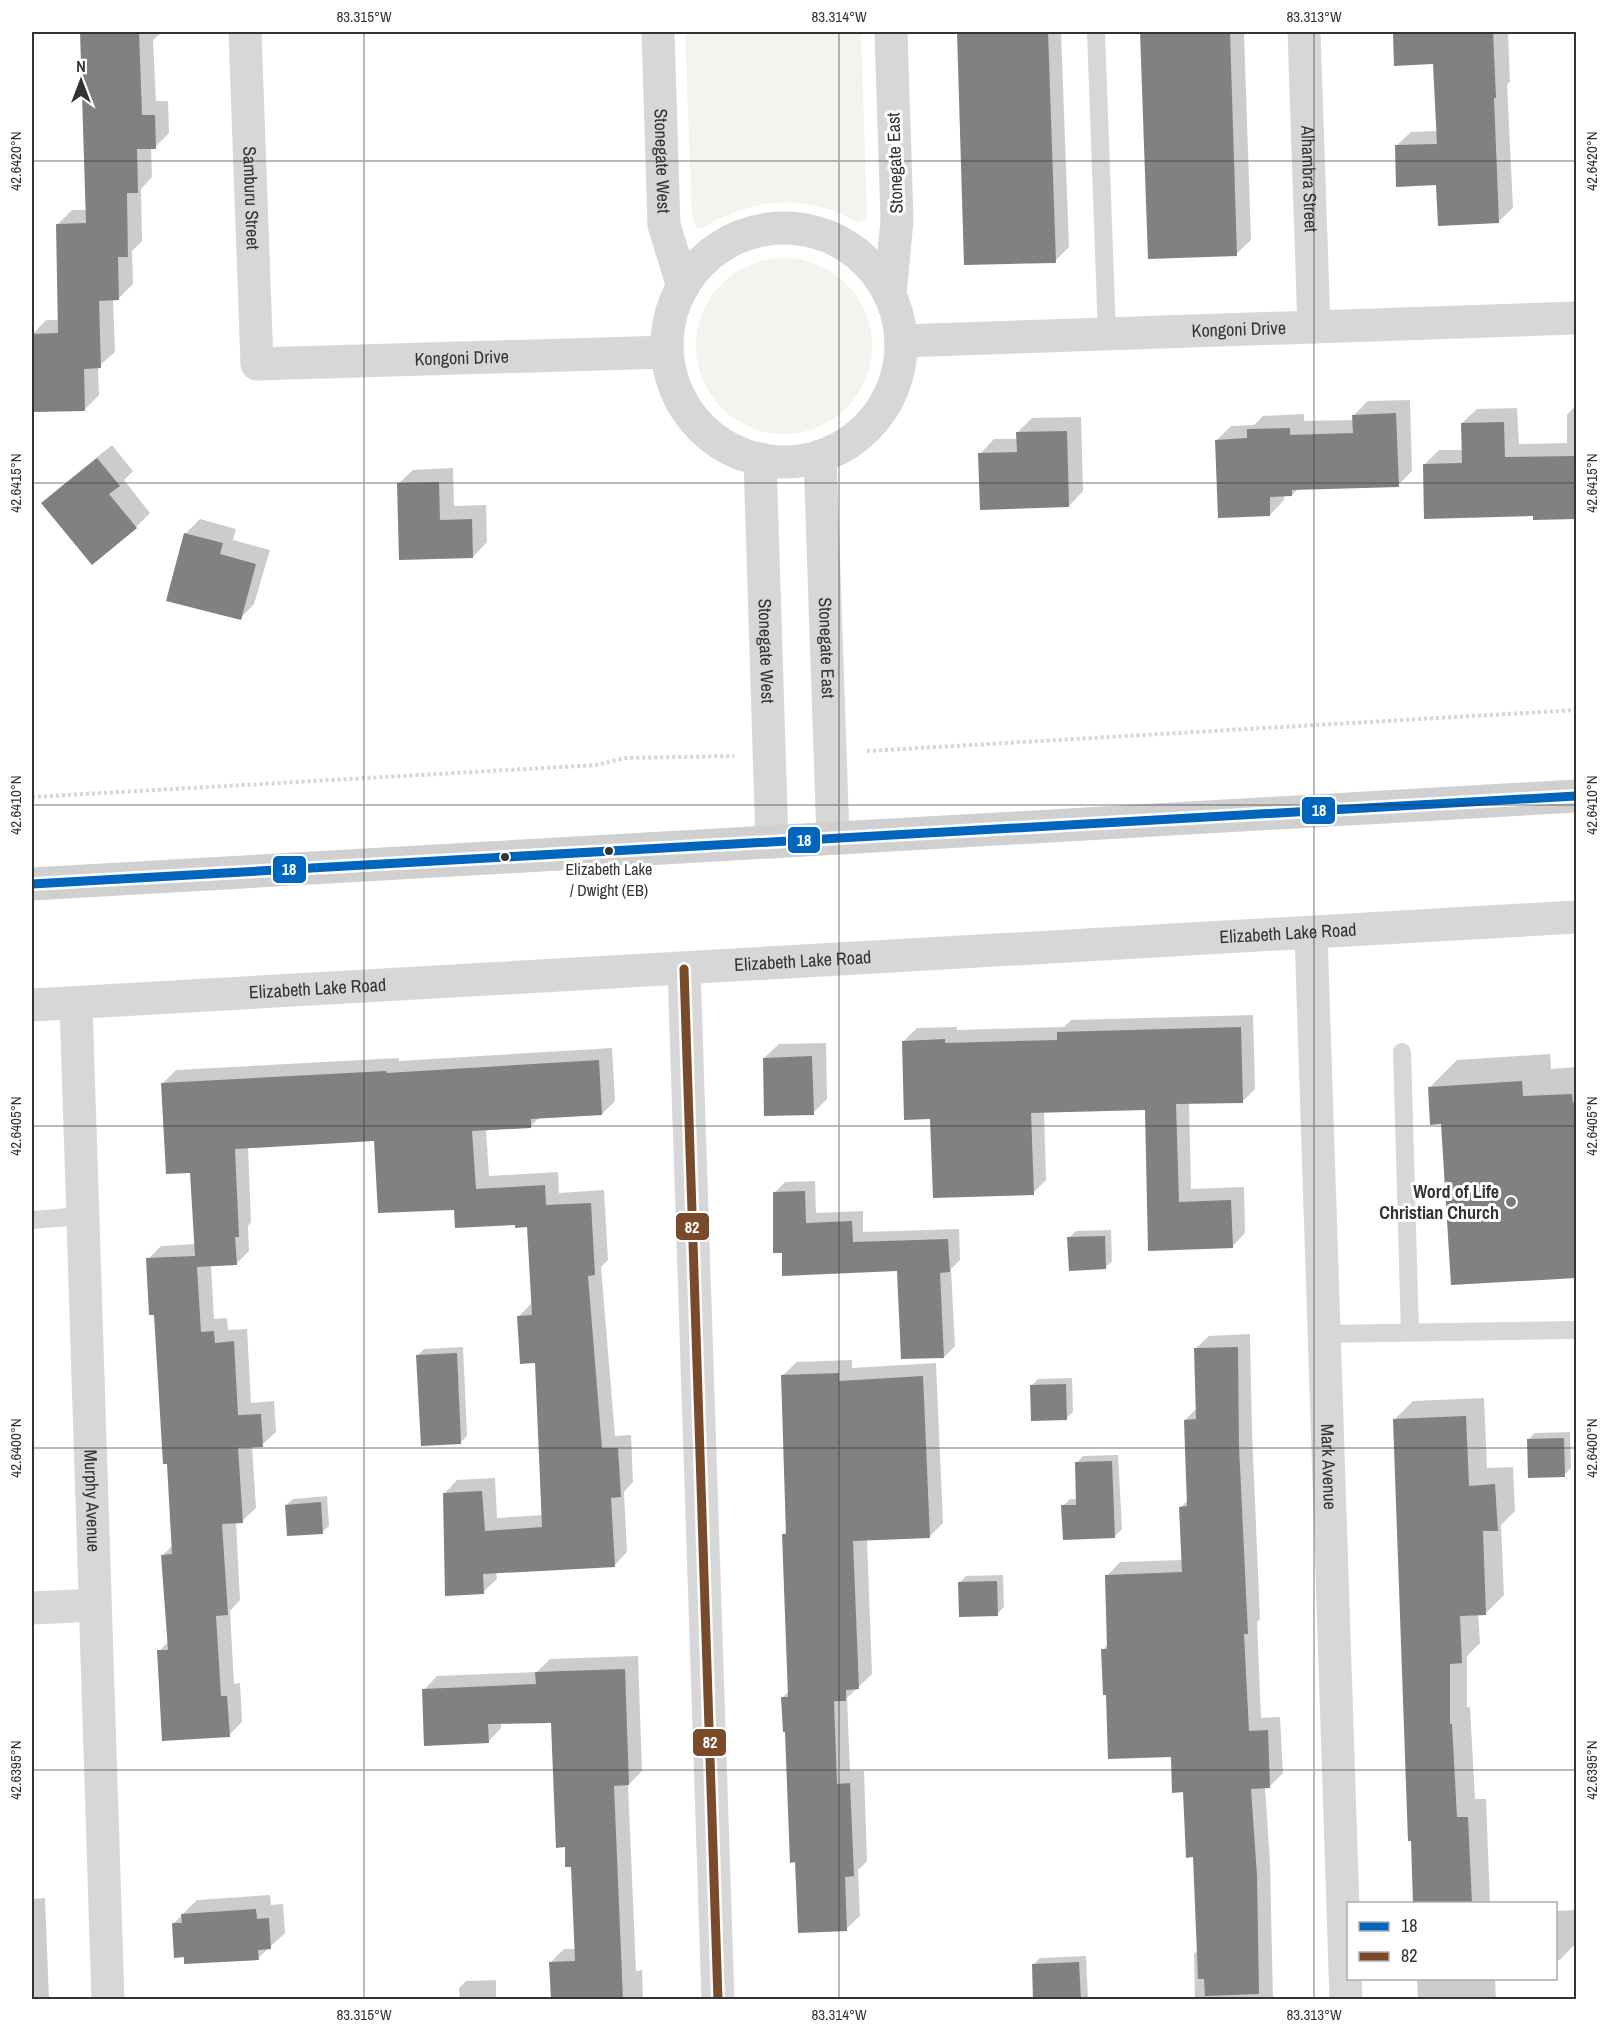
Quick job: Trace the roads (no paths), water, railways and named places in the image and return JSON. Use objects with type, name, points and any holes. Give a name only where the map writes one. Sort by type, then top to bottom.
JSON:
[{"type":"main road","points":[[32,884],[1576,796]]},
{"type":"street","name":"Samburu Street","points":[[245,32],[257,364]]},
{"type":"street","name":"Stonegate West","points":[[658,32],[664,225],[682,287]]},
{"type":"street","name":"Stonegate East","points":[[890,295],[897,220],[891,32]]},
{"type":"street","name":"Alhambra Street","points":[[1304,32],[1314,327]]},
{"type":"street","points":[[789,228],[807,230],[841,243],[869,265],[890,295],[898,317],[901,341],[897,375],[885,405],[863,431],[850,442],[820,456],[790,462],[760,459],[718,442],[695,421],[679,396],[669,367],[667,352],[670,318],[682,287],[693,272],[720,247],[752,232],[789,228]]},
{"type":"street","name":"Kongoni Drive","points":[[901,341],[1576,318]]},
{"type":"street","name":"Kongoni Drive","points":[[257,364],[667,352]]},
{"type":"street","name":"Stonegate East","points":[[820,456],[833,838]]},
{"type":"street","name":"Stonegate West","points":[[760,459],[772,842]]},
{"type":"street","name":"Elizabeth Lake Road","points":[[32,1005],[1576,917]]},
{"type":"street","name":"Mark Avenue","points":[[1311,933],[1346,2000]]},
{"type":"street","points":[[684,969],[718,2000]]},
{"type":"street","name":"Murphy Avenue","points":[[76,1003],[108,2000]]},
{"type":"street","points":[[32,1608],[95,1605]]},
{"type":"lane","points":[[1096,32],[1107,334]]},
{"type":"lane","points":[[1402,1052],[1410,1332]]},
{"type":"lane","points":[[32,1220],[82,1216]]},
{"type":"lane","points":[[1324,1334],[1576,1329]]},
{"type":"place","name":"Elizabeth Lake / Dwight (EB)","points":[[609,851]]},
{"type":"place","name":"Word of Life Christian Church","points":[[1511,1202]]}]
